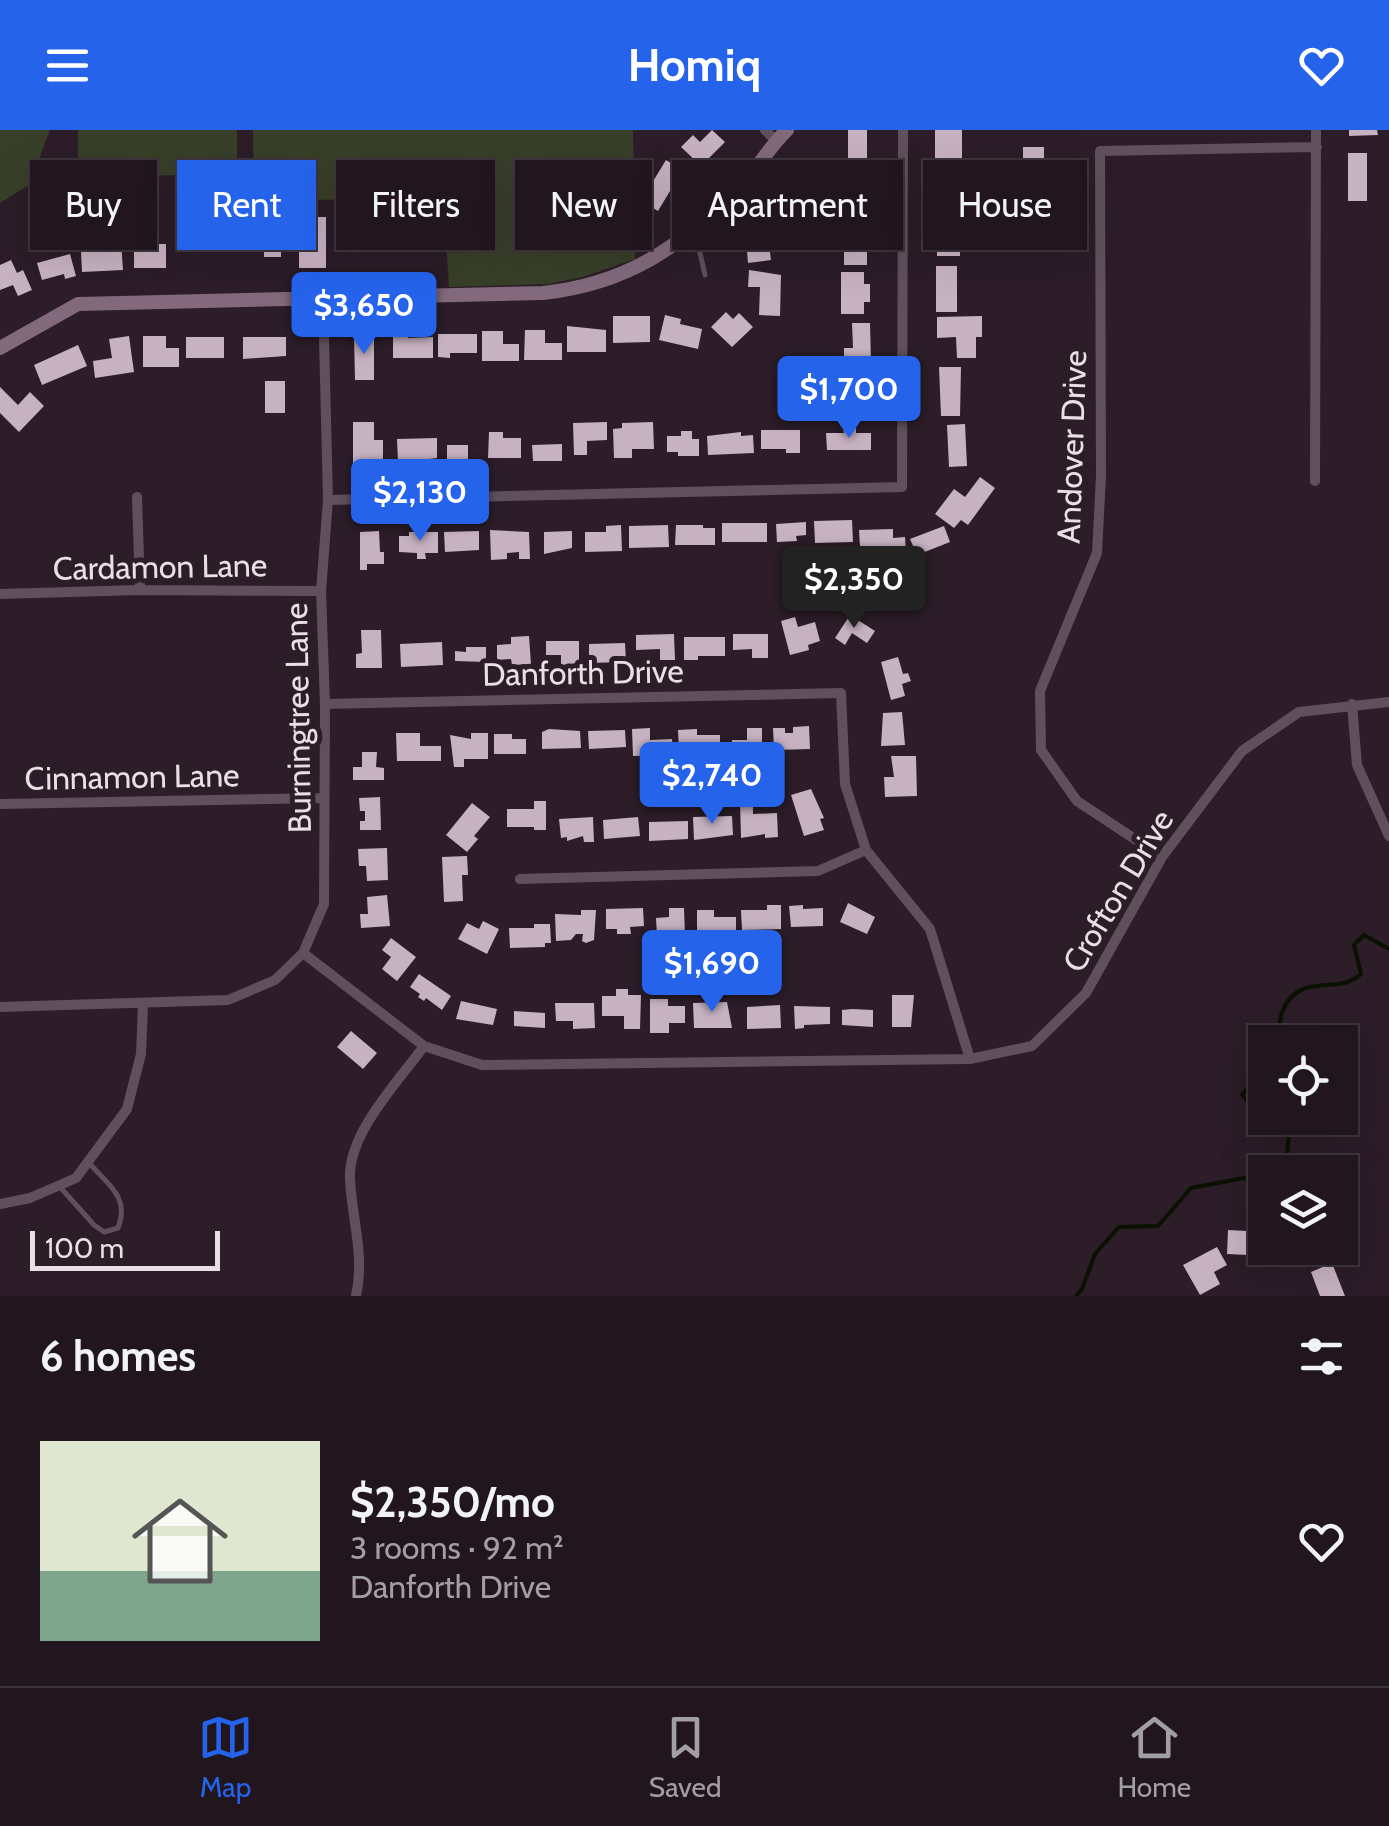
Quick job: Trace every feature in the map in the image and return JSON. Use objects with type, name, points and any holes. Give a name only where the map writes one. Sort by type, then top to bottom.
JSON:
[{"type":"street","points":[[328,500],[902,487],[903,130]]},
{"type":"street","points":[[1315,481],[1316,130]]},
{"type":"street","points":[[758,160],[776,134]]},
{"type":"street","name":"Andover Drive","points":[[1162,857],[1077,801],[1041,750],[1040,691],[1097,552],[1101,476],[1100,152],[1317,147]]},
{"type":"street","points":[[0,348],[78,304],[572,290],[598,284],[672,247]]},
{"type":"street","name":"Burningtree Lane","points":[[303,953],[324,904],[321,591],[328,500],[323,298]]},
{"type":"street","points":[[137,497],[140,590]]},
{"type":"street","name":"Cardamon Lane","points":[[0,594],[321,591]]},
{"type":"street","name":"Danforth Drive","points":[[325,704],[841,692],[845,784],[866,850]]},
{"type":"street","name":"Crofton Drive","points":[[303,953],[424,1046],[482,1065],[970,1059],[1032,1046],[1086,992],[1162,857],[1242,750],[1299,712],[1389,702]]},
{"type":"street","points":[[1352,704],[1357,765],[1389,836]]},
{"type":"street","name":"Cinnamon Lane","points":[[0,804],[324,798]]},
{"type":"street","points":[[520,879],[818,871],[866,850],[930,929],[970,1059]]},
{"type":"street","points":[[0,1007],[228,1000],[274,980],[303,953]]},
{"type":"street","points":[[0,1204],[30,1198],[76,1178],[127,1109],[140,1054],[143,1004]]},
{"type":"street","points":[[356,1296],[360,1280],[359,1238],[350,1176],[356,1140],[424,1046]]},
{"type":"lane","points":[[699,250],[705,275]]},
{"type":"lane","points":[[60,1185],[94,1225],[104,1232],[118,1228],[124,1214],[123,1204],[88,1162]]},
{"type":"green space","points":[[0,130],[50,130],[39,160],[30,160],[29,185],[0,203]]},
{"type":"green space","points":[[78,130],[237,130],[237,160],[177,160],[177,175],[157,176],[157,160],[78,160]]},
{"type":"green space","points":[[253,130],[633,130],[633,160],[515,160],[515,250],[635,250],[635,259],[548,284],[449,287],[447,250],[495,250],[495,160],[336,160],[336,199],[316,200],[316,160],[253,160]]},
{"type":"building","points":[[712,130],[725,142],[707,160],[695,160],[681,147],[693,135],[700,142]]},
{"type":"building","points":[[848,130],[867,130],[867,160],[848,160]]},
{"type":"building","points":[[935,130],[962,130],[962,160],[935,160]]},
{"type":"building","points":[[1349,130],[1377,130],[1378,135],[1349,136]]},
{"type":"building","points":[[1023,147],[1044,147],[1044,160],[1023,160]]},
{"type":"building","points":[[1348,153],[1367,153],[1367,201],[1348,201]]},
{"type":"building","points":[[666,160],[672,164],[672,188],[658,211],[652,207],[652,183]]},
{"type":"building","points":[[316,217],[326,217],[326,268],[299,268],[299,250],[316,250]]},
{"type":"building","points":[[157,244],[166,244],[166,268],[134,268],[134,250],[157,250]]},
{"type":"building","points":[[122,250],[123,270],[82,272],[81,251]]},
{"type":"building","points":[[264,250],[281,250],[281,257],[264,257]]},
{"type":"building","points":[[770,250],[771,260],[748,263],[747,251],[742,251]]},
{"type":"building","points":[[844,250],[867,250],[867,265],[844,265]]},
{"type":"building","points":[[937,250],[960,250],[960,256],[937,256]]},
{"type":"building","points":[[70,254],[76,276],[65,279],[64,274],[42,280],[37,263]]},
{"type":"building","points":[[11,260],[17,273],[23,270],[32,290],[18,296],[13,285],[0,290],[0,265]]},
{"type":"building","points":[[936,266],[957,266],[957,312],[936,312]]},
{"type":"building","points":[[749,270],[781,275],[780,316],[759,315],[760,287],[748,287]]},
{"type":"building","points":[[841,272],[864,272],[864,284],[870,284],[870,302],[864,302],[864,314],[841,314]]},
{"type":"building","points":[[726,312],[733,319],[739,313],[753,327],[732,347],[711,327]]},
{"type":"building","points":[[665,315],[681,319],[680,324],[702,329],[698,349],[659,340]]},
{"type":"building","points":[[613,316],[650,316],[650,342],[613,343]]},
{"type":"building","points":[[982,316],[976,358],[957,358],[956,337],[937,338],[937,317]]},
{"type":"building","points":[[852,323],[870,323],[871,362],[844,363],[844,348],[853,348]]},
{"type":"building","points":[[567,326],[606,330],[606,352],[567,352]]},
{"type":"building","points":[[525,330],[545,330],[545,343],[562,343],[562,360],[524,360]]},
{"type":"building","points":[[482,331],[503,331],[503,344],[519,344],[519,361],[482,361]]},
{"type":"building","points":[[393,333],[408,333],[408,338],[433,337],[433,358],[393,358]]},
{"type":"building","points":[[438,334],[477,334],[477,353],[438,357]]},
{"type":"building","points":[[354,335],[374,335],[374,380],[355,380]]},
{"type":"building","points":[[129,336],[134,372],[95,378],[93,361],[112,358],[109,339]]},
{"type":"building","points":[[143,336],[166,336],[166,348],[179,348],[179,367],[143,367]]},
{"type":"building","points":[[186,337],[224,337],[224,358],[186,358]]},
{"type":"building","points":[[243,337],[286,337],[286,356],[243,359]]},
{"type":"building","points":[[78,345],[87,366],[42,385],[34,365]]},
{"type":"building","points":[[939,367],[961,367],[960,416],[941,416]]},
{"type":"building","points":[[848,371],[866,371],[870,410],[849,410]]},
{"type":"building","points":[[265,381],[285,381],[285,413],[265,413]]},
{"type":"building","points":[[0,387],[18,405],[30,392],[44,406],[19,432],[0,413]]},
{"type":"building","points":[[353,422],[374,422],[374,440],[383,440],[383,462],[372,462],[372,467],[353,467]]},
{"type":"building","points":[[607,422],[607,440],[587,441],[587,455],[574,455],[573,423]]},
{"type":"building","points":[[653,422],[654,449],[632,449],[632,458],[614,458],[613,429],[622,428],[622,423]]},
{"type":"building","points":[[965,424],[967,466],[949,467],[947,425]]},
{"type":"building","points":[[843,428],[871,433],[871,450],[827,450],[826,433],[844,433]]},
{"type":"building","points":[[761,430],[800,430],[800,453],[761,449]]},
{"type":"building","points":[[681,431],[692,431],[692,439],[699,439],[699,456],[667,452],[667,436],[681,436]]},
{"type":"building","points":[[489,432],[503,432],[503,438],[521,438],[521,458],[488,458]]},
{"type":"building","points":[[741,432],[741,436],[753,435],[754,453],[708,455],[707,436]]},
{"type":"building","points":[[437,438],[437,458],[398,463],[397,439]]},
{"type":"building","points":[[562,444],[562,461],[533,461],[532,445]]},
{"type":"building","points":[[447,445],[468,445],[468,462],[447,462]]},
{"type":"building","points":[[980,477],[995,488],[968,525],[961,520],[954,528],[935,514],[954,489],[965,497]]},
{"type":"building","points":[[852,520],[853,542],[815,543],[814,521]]},
{"type":"building","points":[[806,522],[806,535],[796,536],[797,541],[777,542],[776,524]]},
{"type":"building","points":[[722,523],[767,523],[767,542],[722,542]]},
{"type":"building","points":[[621,525],[622,551],[585,552],[585,532],[606,532],[606,526]]},
{"type":"building","points":[[668,525],[669,547],[629,548],[629,526]]},
{"type":"building","points":[[676,525],[715,528],[715,545],[675,545]]},
{"type":"building","points":[[944,526],[950,542],[917,555],[910,539]]},
{"type":"building","points":[[893,529],[893,538],[905,537],[906,552],[878,553],[877,546],[860,547],[859,530]]},
{"type":"building","points":[[490,530],[529,532],[530,559],[519,559],[519,552],[507,553],[507,559],[491,560]]},
{"type":"building","points":[[379,531],[384,564],[367,564],[367,570],[360,570],[360,532]]},
{"type":"building","points":[[479,531],[479,550],[445,552],[444,532]]},
{"type":"building","points":[[572,531],[572,548],[544,554],[544,532]]},
{"type":"building","points":[[409,532],[438,532],[438,553],[425,553],[426,559],[417,559],[417,553],[399,552],[399,536],[409,536]]},
{"type":"building","points":[[850,615],[875,631],[867,643],[852,633],[845,645],[835,638]]},
{"type":"building","points":[[795,617],[798,627],[815,622],[820,641],[808,645],[809,650],[790,655],[781,621]]},
{"type":"building","points":[[361,630],[381,630],[382,668],[356,668],[356,654],[362,653]]},
{"type":"building","points":[[674,634],[675,660],[660,660],[660,649],[636,650],[636,635]]},
{"type":"building","points":[[733,634],[768,634],[768,658],[752,658],[752,649],[733,650]]},
{"type":"building","points":[[529,636],[531,664],[512,665],[511,659],[497,660],[497,645],[511,644],[511,637]]},
{"type":"building","points":[[684,637],[725,637],[725,656],[684,660]]},
{"type":"building","points":[[546,641],[579,641],[579,664],[561,665],[561,655],[546,655]]},
{"type":"building","points":[[442,642],[443,665],[401,667],[400,644]]},
{"type":"building","points":[[625,643],[626,662],[589,663],[589,644]]},
{"type":"building","points":[[466,647],[486,647],[486,662],[455,661],[455,651],[466,652]]},
{"type":"building","points":[[898,657],[903,674],[908,673],[911,681],[902,684],[905,696],[891,700],[881,662]]},
{"type":"building","points":[[902,712],[905,745],[881,746],[883,713]]},
{"type":"building","points":[[809,726],[810,749],[774,750],[773,728],[793,733],[793,727]]},
{"type":"building","points":[[650,728],[650,740],[672,739],[673,755],[633,756],[632,729]]},
{"type":"building","points":[[747,728],[762,728],[762,757],[732,757],[732,740],[747,740]]},
{"type":"building","points":[[697,729],[697,735],[720,735],[720,752],[679,753],[678,730]]},
{"type":"building","points":[[625,730],[626,747],[589,749],[588,731]]},
{"type":"building","points":[[580,731],[581,748],[542,749],[542,732]]},
{"type":"building","points":[[396,733],[420,733],[420,746],[441,746],[441,761],[397,761]]},
{"type":"building","points":[[471,733],[488,733],[488,759],[464,759],[464,767],[454,767],[450,735],[471,739]]},
{"type":"building","points":[[494,734],[526,739],[526,754],[494,754]]},
{"type":"building","points":[[362,752],[377,752],[376,767],[384,768],[384,780],[353,780],[353,767],[362,767]]},
{"type":"building","points":[[891,756],[916,756],[917,796],[885,797],[884,777],[894,777]]},
{"type":"building","points":[[811,789],[824,818],[820,819],[824,830],[804,836],[791,795]]},
{"type":"building","points":[[380,797],[381,830],[360,830],[365,811],[360,811],[359,798]]},
{"type":"building","points":[[534,801],[546,801],[546,830],[507,827],[507,809],[534,809]]},
{"type":"building","points":[[740,801],[753,801],[753,814],[777,813],[778,837],[765,838],[765,834],[741,838]]},
{"type":"building","points":[[472,803],[490,817],[467,852],[446,835]]},
{"type":"building","points":[[732,816],[733,835],[694,840],[693,817]]},
{"type":"building","points":[[593,817],[594,842],[584,842],[583,836],[567,841],[567,837],[561,838],[559,819]]},
{"type":"building","points":[[638,817],[640,836],[604,839],[603,820]]},
{"type":"building","points":[[688,821],[688,839],[649,841],[649,822]]},
{"type":"building","points":[[387,848],[388,880],[367,881],[366,866],[359,866],[358,849]]},
{"type":"building","points":[[467,856],[468,875],[462,875],[463,901],[444,902],[442,857]]},
{"type":"building","points":[[387,895],[390,926],[361,928],[360,914],[368,914],[367,897]]},
{"type":"building","points":[[848,903],[875,917],[867,934],[840,922]]},
{"type":"building","points":[[767,905],[781,905],[781,929],[742,930],[741,910],[767,910]]},
{"type":"building","points":[[803,905],[803,909],[823,908],[823,926],[791,927],[789,906]]},
{"type":"building","points":[[643,908],[644,926],[630,927],[631,934],[606,929],[606,909]]},
{"type":"building","points":[[669,908],[684,908],[685,936],[657,937],[656,918],[669,917]]},
{"type":"building","points":[[581,910],[596,910],[594,940],[586,943],[582,941],[583,934],[576,934],[571,940],[556,941],[555,914],[581,915]]},
{"type":"building","points":[[697,910],[714,910],[714,917],[736,917],[736,935],[697,935]]},
{"type":"building","points":[[483,921],[499,929],[487,954],[458,939],[467,923],[479,929]]},
{"type":"building","points":[[534,924],[550,924],[551,943],[545,943],[545,947],[510,948],[509,928],[534,928]]},
{"type":"building","points":[[391,938],[416,957],[397,981],[382,969],[391,957],[382,950]]},
{"type":"building","points":[[419,974],[451,996],[442,1010],[418,997],[420,994],[410,987]]},
{"type":"building","points":[[616,989],[628,989],[628,995],[641,995],[640,1029],[624,1029],[624,1016],[602,1016],[602,996],[616,996]]},
{"type":"building","points":[[892,995],[914,995],[911,1027],[892,1027]]},
{"type":"building","points":[[650,999],[668,999],[668,1006],[685,1006],[685,1023],[669,1023],[669,1033],[650,1033]]},
{"type":"building","points":[[461,1001],[497,1009],[493,1025],[456,1019]]},
{"type":"building","points":[[727,1002],[732,1028],[694,1028],[693,1003]]},
{"type":"building","points":[[555,1003],[594,1003],[595,1028],[573,1029],[573,1021],[556,1021]]},
{"type":"building","points":[[780,1005],[781,1028],[747,1029],[747,1007]]},
{"type":"building","points":[[794,1006],[830,1007],[830,1024],[795,1029]]},
{"type":"building","points":[[842,1010],[873,1010],[873,1027],[842,1025]]},
{"type":"building","points":[[514,1011],[545,1013],[545,1028],[514,1026]]},
{"type":"building","points":[[351,1031],[377,1053],[363,1069],[337,1047]]},
{"type":"building","points":[[1228,1230],[1248,1231],[1248,1255],[1227,1254]]},
{"type":"building","points":[[1217,1247],[1227,1265],[1214,1272],[1220,1284],[1200,1295],[1183,1265]]},
{"type":"building","points":[[1333,1265],[1345,1296],[1320,1296],[1311,1272]]},
{"type":"waterway","points":[[1280,1025],[1286,1004],[1298,992],[1342,983],[1361,974],[1354,945],[1364,935],[1389,949]]},
{"type":"waterway","points":[[1248,1087],[1242,1095],[1248,1101]]},
{"type":"waterway","points":[[1286,1155],[1289,1135]]},
{"type":"waterway","points":[[1076,1296],[1095,1254],[1119,1227],[1158,1226],[1191,1188],[1248,1177]]}]
